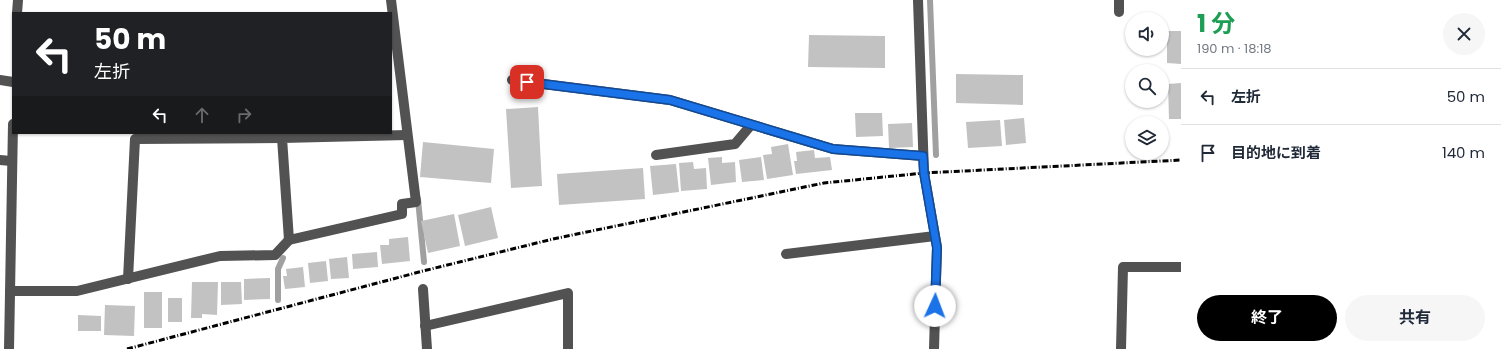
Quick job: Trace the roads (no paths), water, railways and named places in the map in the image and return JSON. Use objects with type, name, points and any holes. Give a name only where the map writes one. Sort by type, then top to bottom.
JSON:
[{"type":"street","points":[[18,0],[18,12]]},
{"type":"street","points":[[10,291],[77,291],[220,256],[275,255],[289,240],[402,214],[402,204],[416,202],[391,0]]},
{"type":"street","points":[[918,0],[924,173],[937,248],[934,349]]},
{"type":"street","points":[[1119,0],[1119,12]]},
{"type":"street","points":[[0,80],[12,82]]},
{"type":"street","points":[[512,80],[670,100],[833,149],[923,156]]},
{"type":"street","points":[[656,155],[735,144],[751,125]]},
{"type":"street","points":[[9,349],[13,134]]},
{"type":"street","points":[[128,279],[135,139],[407,135]]},
{"type":"street","points":[[282,138],[289,240]]},
{"type":"street","points":[[0,160],[12,161]]},
{"type":"street","points":[[786,254],[935,236]]},
{"type":"street","points":[[1121,349],[1123,267],[1181,267]]},
{"type":"street","points":[[423,289],[427,349]]},
{"type":"street","points":[[425,326],[568,293],[568,349]]},
{"type":"waterway","points":[[930,0],[936,155]]},
{"type":"waterway","points":[[418,199],[424,262]]},
{"type":"waterway","points":[[278,300],[278,269],[283,258]]},
{"type":"railway","points":[[127,349],[423,271],[553,239],[824,183],[924,173],[1181,160]]}]
